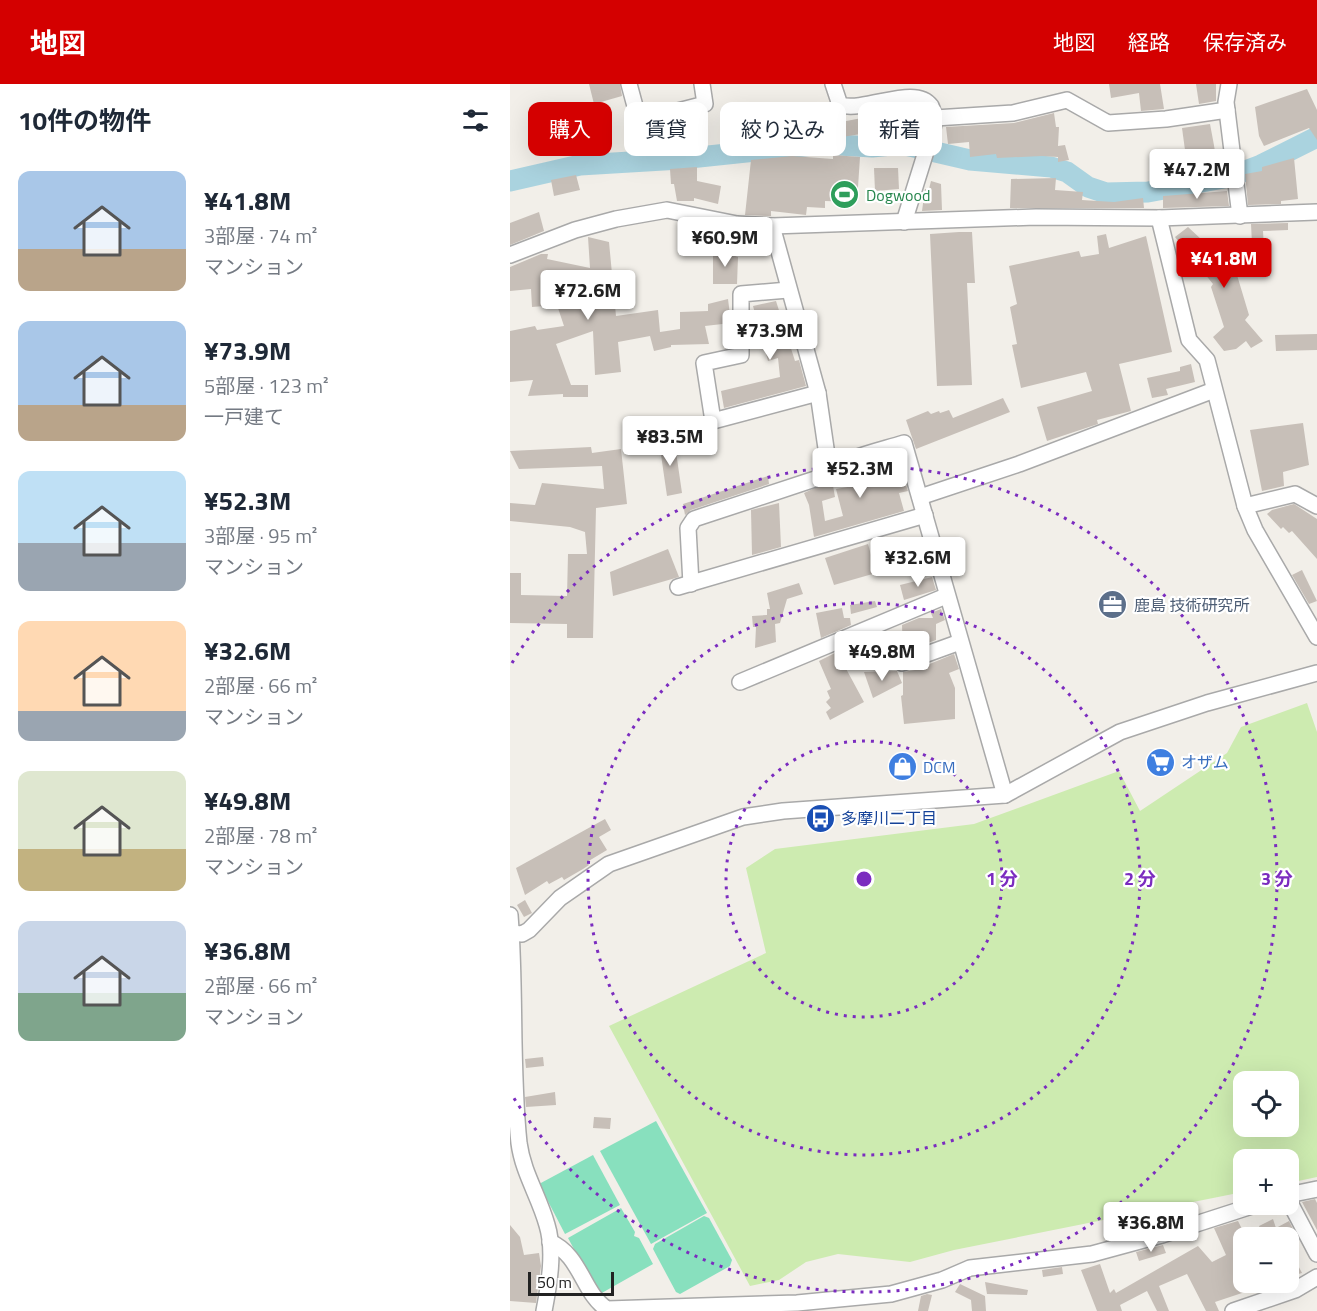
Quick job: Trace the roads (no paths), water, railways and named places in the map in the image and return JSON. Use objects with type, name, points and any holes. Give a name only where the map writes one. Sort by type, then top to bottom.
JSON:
[{"type":"street","points":[[629,84],[639,121],[705,104],[702,84]]},
{"type":"street","points":[[833,84],[840,105],[846,107],[858,105]]},
{"type":"street","points":[[1229,84],[1227,110],[1240,216]]},
{"type":"street","points":[[873,102],[904,91],[919,93],[928,102]]},
{"type":"street","points":[[942,118],[1013,113],[1067,100],[1108,123],[1166,119],[1227,110]]},
{"type":"street","points":[[904,222],[925,156]]},
{"type":"street","points":[[510,255],[575,230],[616,219],[667,210],[737,224],[772,226],[1036,217],[1159,218],[1317,212]]},
{"type":"street","points":[[1159,218],[1189,340],[1207,360],[1245,506],[1275,567],[1317,637]]},
{"type":"street","points":[[772,226],[818,393],[828,469]]},
{"type":"street","points":[[788,290],[741,294],[741,355],[704,363],[713,421],[818,393]]},
{"type":"street","points":[[920,497],[1019,464],[1214,390]]},
{"type":"street","points":[[925,515],[684,586],[688,528],[694,519],[818,478],[828,469],[860,456],[904,443],[925,515],[946,596],[1005,795]]},
{"type":"street","points":[[1245,506],[1295,494],[1317,506]]},
{"type":"street","points":[[740,682],[946,596]]},
{"type":"street","points":[[902,663],[960,642]]},
{"type":"street","points":[[511,933],[522,934],[529,930],[560,898],[609,864],[743,817],[774,812],[1005,795],[1120,732],[1207,703],[1317,673]]},
{"type":"street","points":[[510,915],[512,1030],[521,1156],[548,1226],[550,1242],[548,1289],[544,1311]]},
{"type":"street","points":[[1299,1193],[1317,1189]]},
{"type":"street","points":[[550,1242],[559,1246],[579,1268],[600,1304],[607,1309],[797,1303],[891,1294],[942,1280],[970,1268],[1092,1254],[1233,1212]]},
{"type":"street","points":[[1296,1215],[1317,1254]]},
{"type":"street","points":[[1233,1311],[1295,1290],[1317,1277]]},
{"type":"waterway","points":[[510,181],[580,165],[680,159],[822,144],[872,147],[901,144],[970,160],[1051,167],[1067,172],[1088,187],[1106,193],[1148,192],[1229,177],[1261,165],[1317,137]]},
{"type":"place","name":"Dogwood","points":[[845,195]]},
{"type":"place","name":"鹿島 技術研究所","points":[[1113,605]]},
{"type":"place","name":"オザム","points":[[1160,762]]},
{"type":"place","name":"DCM","points":[[902,767]]},
{"type":"place","name":"多摩川二丁目","points":[[820,818]]}]
